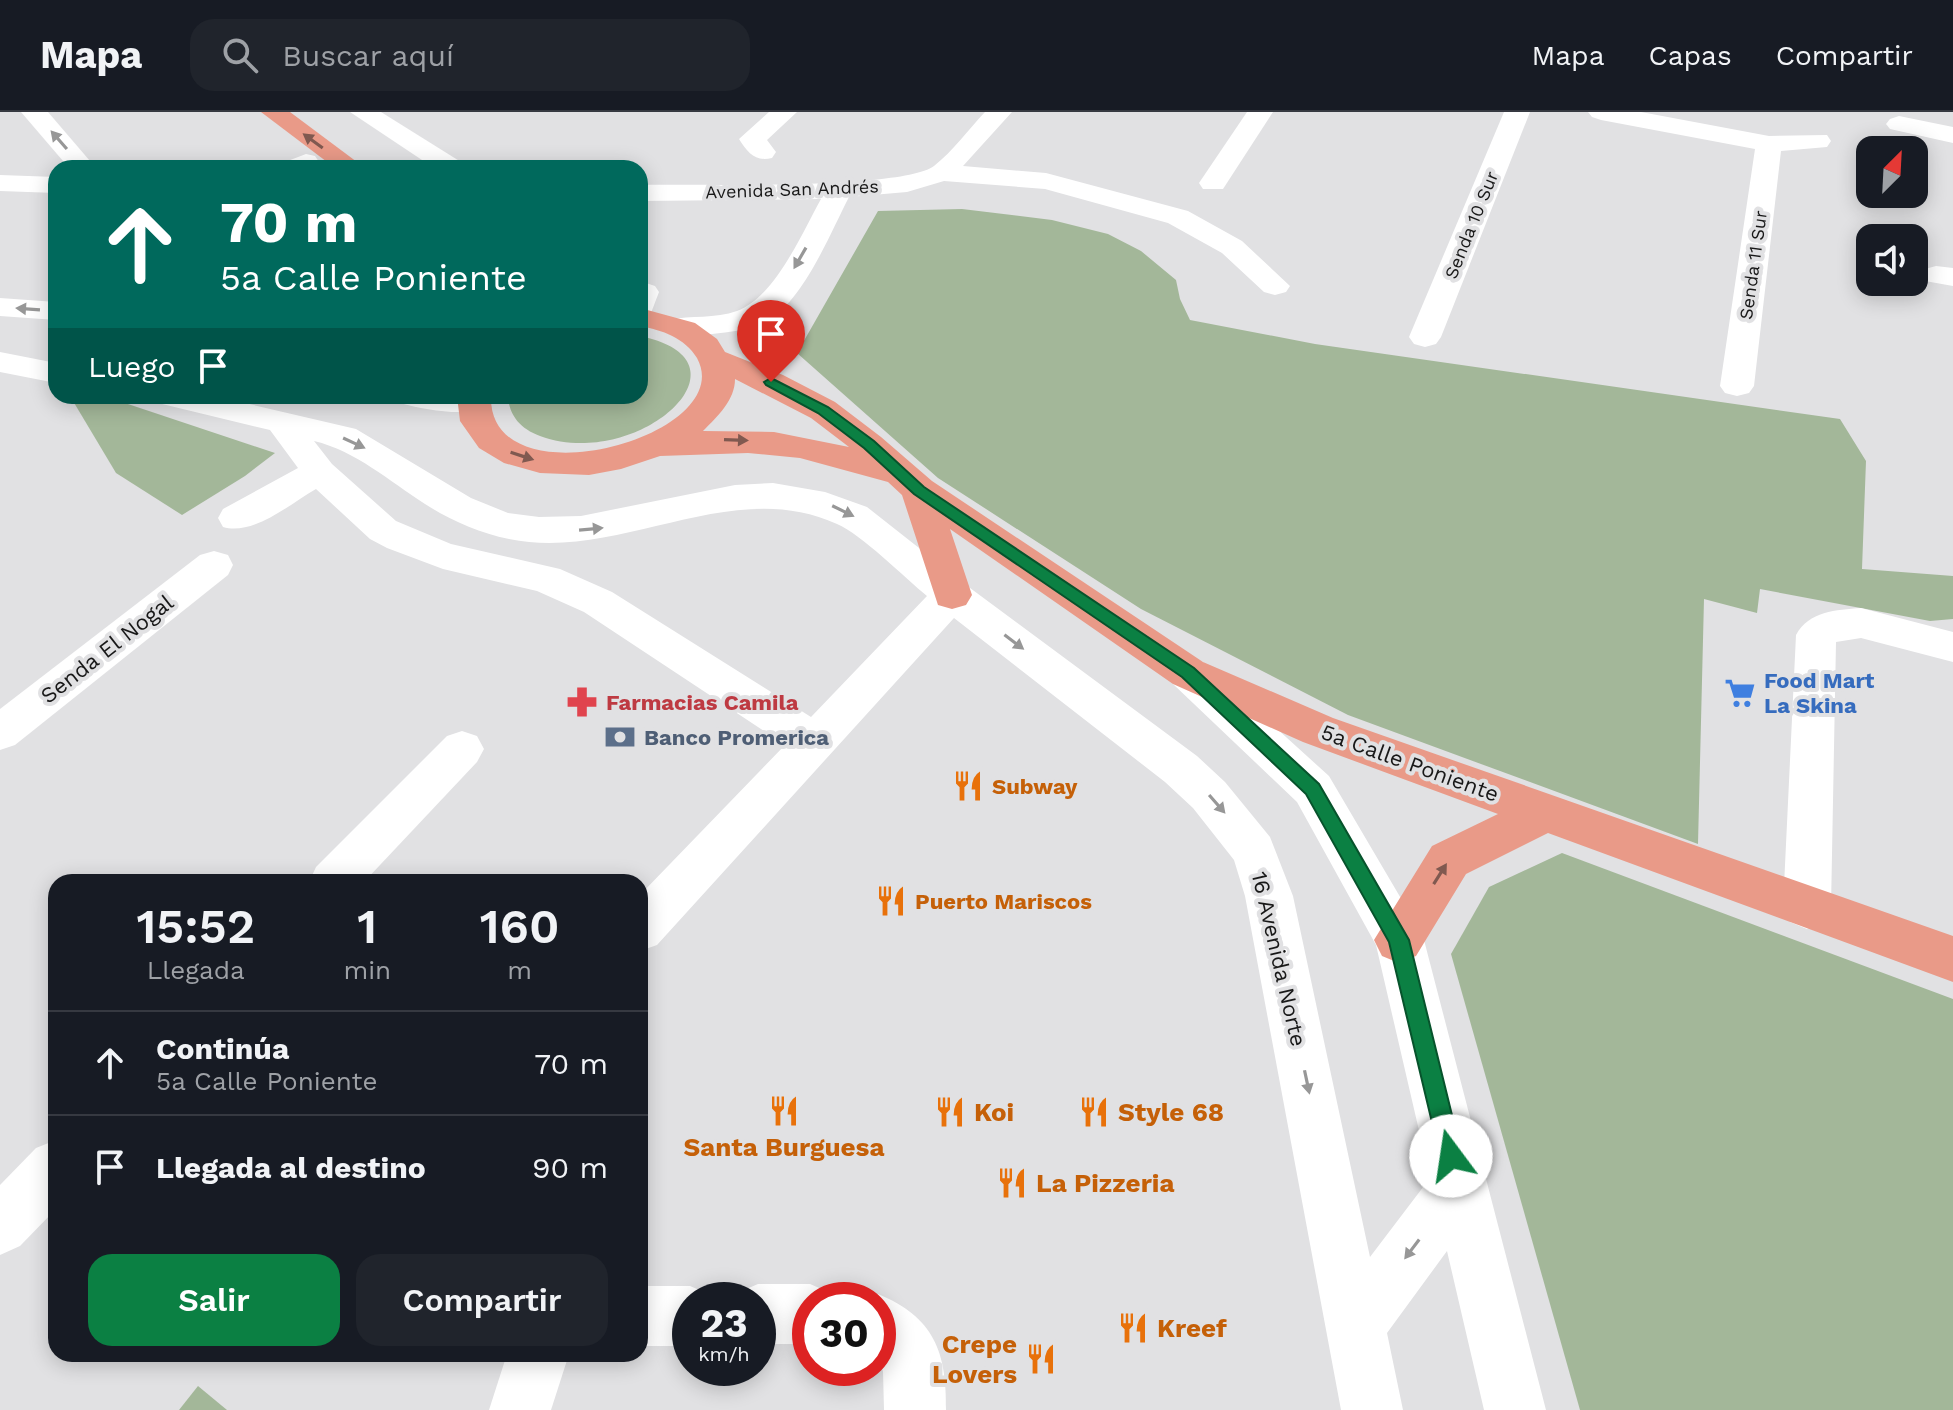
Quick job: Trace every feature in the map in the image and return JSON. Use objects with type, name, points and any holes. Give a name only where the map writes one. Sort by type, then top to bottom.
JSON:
[{"type":"main road","points":[[263,116],[300,160]]},
{"type":"main road","points":[[263,116],[338,160]]},
{"type":"main road","points":[[474,404],[474,414],[486,435],[509,452],[542,462],[602,462],[659,446],[690,426],[710,403],[718,381],[716,359],[702,341],[680,327],[648,319]]},
{"type":"main road","name":"5a Calle Poniente","points":[[716,359],[771,382],[823,410],[915,486],[1188,673],[1318,730],[1953,959]]},
{"type":"main road","name":"5a Calle Poniente","points":[[659,446],[727,439],[793,443],[855,459],[915,486]]},
{"type":"main road","points":[[915,486],[952,595]]},
{"type":"main road","points":[[1399,940],[1449,860],[1546,812]]},
{"type":"street","points":[[34,112],[76,160]]},
{"type":"street","points":[[363,112],[439,160]]},
{"type":"street","points":[[763,152],[752,139],[784,112]]},
{"type":"street","points":[[942,173],[999,112]]},
{"type":"street","points":[[1213,183],[1260,112]]},
{"type":"street","name":"Senda 10 Sur","points":[[1425,337],[1517,112]]},
{"type":"street","points":[[1601,112],[1769,144],[1818,141]]},
{"type":"street","points":[[1899,124],[1953,135]]},
{"type":"street","name":"Senda 11 Sur","points":[[1737,386],[1769,144]]},
{"type":"street","name":"Avenida San Andrés","points":[[648,193],[839,190],[907,184],[942,173],[1046,181],[1178,217],[1232,247],[1275,286]]},
{"type":"street","points":[[0,183],[48,185]]},
{"type":"street","points":[[680,327],[738,321],[762,312],[783,289],[839,190]]},
{"type":"street","points":[[0,307],[48,310]]},
{"type":"street","points":[[0,352],[48,357]]},
{"type":"street","points":[[0,362],[48,371]]},
{"type":"street","name":"16 Avenida Norte","points":[[206,404],[344,437],[363,446],[454,508],[505,526],[538,530],[605,528],[724,497],[749,494],[774,492],[816,500],[854,516],[952,595],[1181,769],[1209,795],[1254,851],[1269,896],[1372,1410]]},
{"type":"street","points":[[281,421],[319,472],[383,530],[443,556],[546,579],[587,597],[815,742]]},
{"type":"street","points":[[236,518],[319,472]]},
{"type":"street","name":"Senda El Nogal","points":[[0,733],[214,565]]},
{"type":"street","points":[[648,920],[952,595]]},
{"type":"street","points":[[1807,907],[1816,635],[1833,625],[1861,623],[1953,647]]},
{"type":"street","points":[[1188,673],[1313,789],[1399,940],[1515,1410]]},
{"type":"street","points":[[341,874],[462,749]]},
{"type":"street","points":[[0,1226],[48,1176]]},
{"type":"street","points":[[1357,1324],[1459,1186]]},
{"type":"street","points":[[648,1316],[672,1316]]},
{"type":"street","points":[[896,1337],[916,1366],[915,1410]]},
{"type":"street","points":[[520,1410],[535,1362]]},
{"type":"green space","points":[[962,209],[1052,220],[1108,234],[1141,251],[1176,280],[1180,299],[1190,320],[1315,344],[1840,419],[1866,461],[1862,569],[1953,576],[1953,619],[1930,621],[1760,589],[1757,613],[1704,599],[1698,844],[1348,715],[1141,609],[938,478],[797,353],[878,211]]},
{"type":"green space","points":[[648,339],[675,349],[690,367],[688,388],[672,409],[647,427],[614,439],[577,443],[540,436],[522,426],[509,404],[648,404]]},
{"type":"green space","points":[[75,404],[128,404],[275,453],[245,476],[182,515],[116,473]]},
{"type":"green space","points":[[1562,853],[1953,999],[1953,1410],[1580,1410],[1451,954],[1489,887]]},
{"type":"green space","points":[[198,1386],[227,1410],[179,1410]]},
{"type":"place","name":"Food Mart La Skina","points":[[1740,693]]},
{"type":"place","name":"Farmacias Camila","points":[[582,702]]},
{"type":"place","name":"Banco Promerica","points":[[620,737]]},
{"type":"place","name":"Subway","points":[[968,786]]},
{"type":"place","name":"Puerto Mariscos","points":[[891,901]]},
{"type":"place","name":"Santa Burguesa","points":[[784,1111]]},
{"type":"place","name":"Koi","points":[[950,1112]]},
{"type":"place","name":"Style 68","points":[[1094,1112]]},
{"type":"place","name":"La Pizzeria","points":[[1012,1183]]},
{"type":"place","name":"Kreef","points":[[1133,1328]]},
{"type":"place","name":"Crepe Lovers","points":[[1041,1359]]},
{"type":"route","points":[[771,382],[823,410],[869,445],[919,490],[1188,673],[1313,789],[1399,940],[1451,1156]]}]
